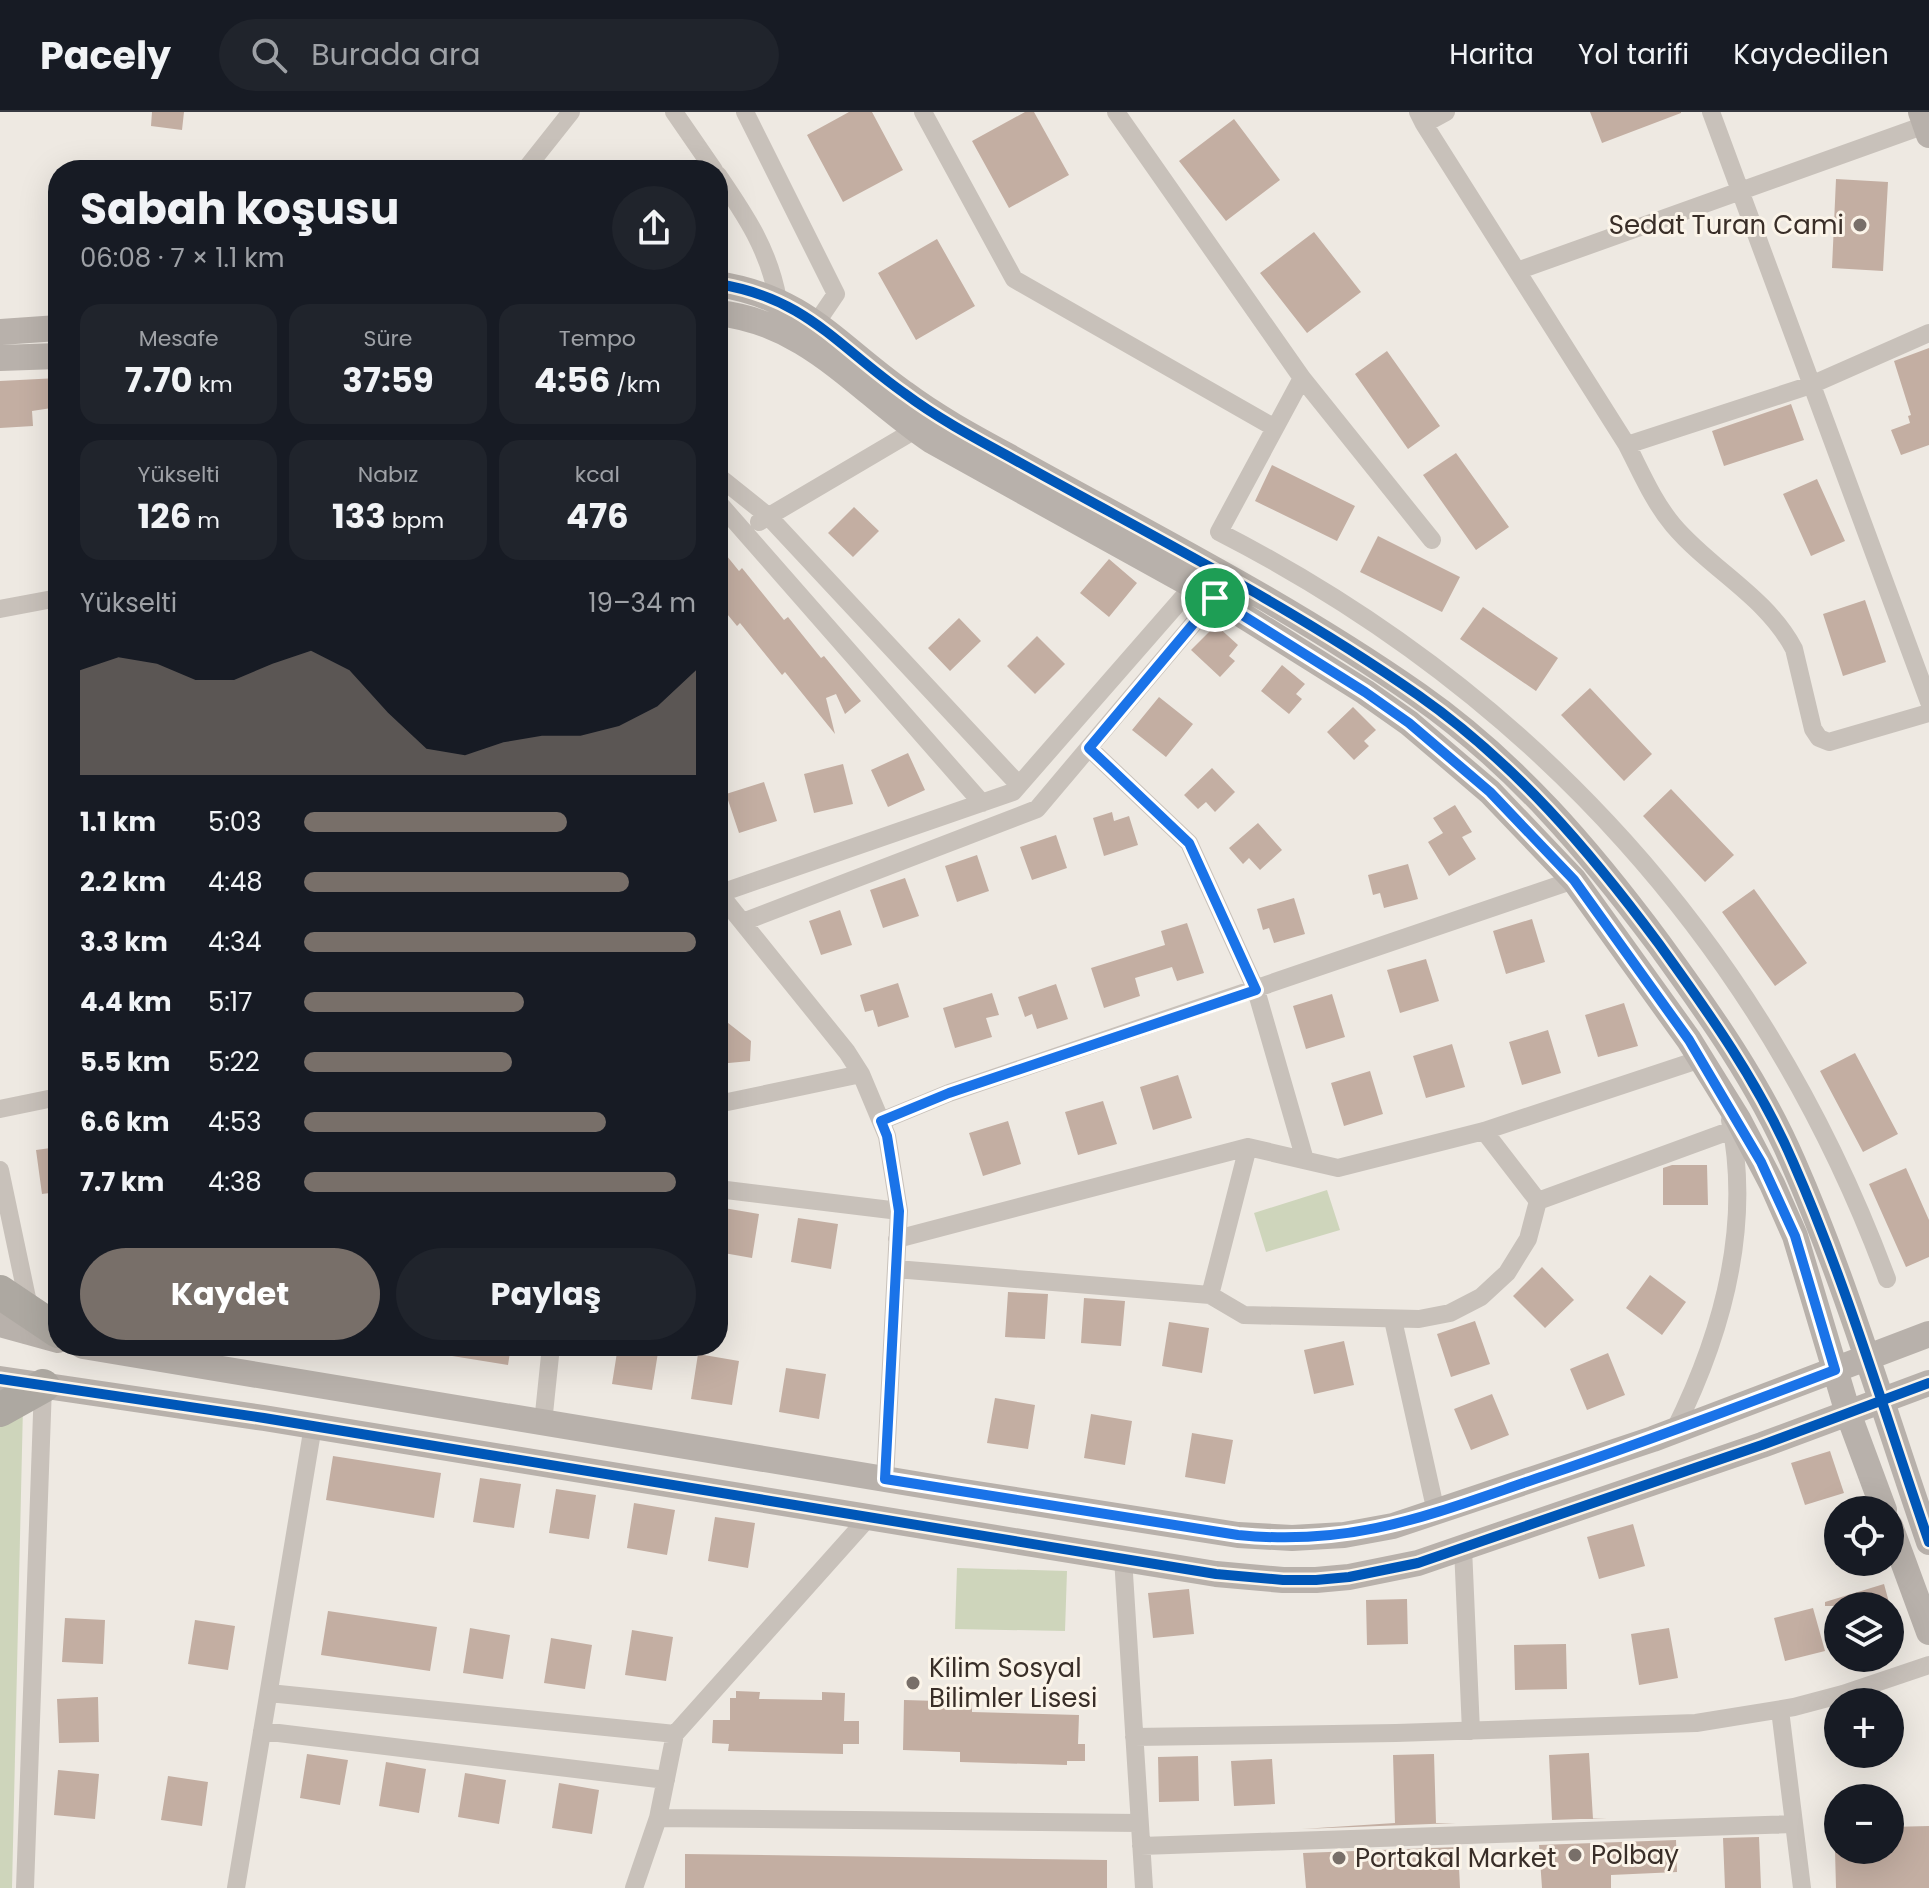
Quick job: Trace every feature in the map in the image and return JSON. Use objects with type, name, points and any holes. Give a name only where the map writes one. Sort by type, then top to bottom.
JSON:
[{"type":"highway","points":[[0,1292],[29,1322]]},
{"type":"highway","points":[[0,1410],[43,1386]]},
{"type":"street","points":[[533,160],[571,112]]},
{"type":"street","points":[[674,112],[707,160]]},
{"type":"street","points":[[745,112],[836,294],[817,322]]},
{"type":"street","points":[[923,112],[1014,279],[1275,428]]},
{"type":"street","points":[[1116,112],[1302,378],[1432,540]]},
{"type":"street","points":[[1446,112],[1421,118],[1627,445],[1654,497],[1673,525],[1704,557],[1769,612],[1787,637],[1794,649],[1813,729],[1819,738],[1829,742],[1929,713]]},
{"type":"street","points":[[1711,112],[1929,702]]},
{"type":"street","points":[[1517,271],[1925,124]]},
{"type":"street","points":[[728,189],[763,246],[778,300]]},
{"type":"street","points":[[728,287],[778,300],[817,322],[882,377],[939,417],[1202,582],[1365,692],[1409,723],[1490,792],[1574,880],[1701,1059],[1783,1206],[1805,1266],[1848,1413],[1879,1496]]},
{"type":"street","points":[[728,315],[756,319],[800,340],[915,430],[1014,489],[1202,582],[1337,642],[1438,710],[1531,790],[1598,863],[1713,1020],[1767,1109],[1809,1201],[1867,1358],[1929,1542]]},
{"type":"street","points":[[0,332],[48,329]]},
{"type":"street","points":[[1627,445],[1811,385],[1929,333]]},
{"type":"street","points":[[0,358],[48,356]]},
{"type":"street","points":[[743,922],[1037,809],[1089,748],[1202,582],[1219,532],[1302,378]]},
{"type":"street","points":[[743,531],[915,430]]},
{"type":"street","points":[[728,484],[768,516],[1019,785]]},
{"type":"street","points":[[728,514],[982,803]]},
{"type":"street","points":[[1219,532],[1324,589],[1444,671],[1530,745],[1610,826],[1712,949],[1773,1038],[1830,1143],[1887,1279]]},
{"type":"street","points":[[728,890],[1013,792],[1202,582]]},
{"type":"street","points":[[0,609],[48,600]]},
{"type":"street","points":[[1089,748],[1189,843],[1256,990],[1305,1160]]},
{"type":"street","points":[[881,1121],[949,1093],[1574,880]]},
{"type":"street","points":[[728,905],[847,1052],[861,1074],[887,1136],[899,1211],[885,1479]]},
{"type":"street","points":[[897,1239],[1248,1147],[1338,1168],[1484,1131],[1701,1059]]},
{"type":"street","points":[[728,1102],[861,1074]]},
{"type":"street","points":[[0,1109],[48,1099]]},
{"type":"street","points":[[1674,1431],[1710,1347],[1730,1272],[1737,1193],[1726,1099]]},
{"type":"street","points":[[1538,1201],[1732,1130]]},
{"type":"street","points":[[1484,1131],[1538,1201]]},
{"type":"street","points":[[1210,1295],[1248,1147]]},
{"type":"street","points":[[0,1170],[29,1322],[48,1334]]},
{"type":"street","points":[[728,1190],[899,1211]]},
{"type":"street","points":[[896,1269],[1210,1295],[1244,1315],[1419,1319],[1450,1313],[1495,1286],[1519,1257],[1528,1239],[1538,1201]]},
{"type":"street","points":[[1393,1320],[1436,1512]]},
{"type":"street","points":[[143,1356],[885,1479],[1265,1537],[1320,1538],[1369,1532],[1436,1512],[1674,1431],[1929,1334]]},
{"type":"street","points":[[543,1423],[550,1356]]},
{"type":"street","points":[[0,1379],[313,1426],[1249,1578],[1316,1580],[1384,1571],[1463,1548],[1929,1383]]},
{"type":"street","points":[[25,1888],[43,1386]]},
{"type":"street","points":[[236,1888],[313,1426]]},
{"type":"street","points":[[634,1888],[658,1818],[675,1734],[869,1517]]},
{"type":"street","points":[[1463,1548],[1471,1731]]},
{"type":"street","points":[[1123,1558],[1144,1888]]},
{"type":"street","points":[[1904,1564],[1929,1632]]},
{"type":"street","points":[[1134,1737],[1696,1723],[1780,1710],[1843,1694],[1929,1665]]},
{"type":"street","points":[[269,1693],[675,1734]]},
{"type":"street","points":[[1780,1710],[1802,1888]]},
{"type":"street","points":[[262,1731],[666,1780]]},
{"type":"street","points":[[658,1818],[1139,1823]]},
{"type":"street","points":[[1141,1846],[1794,1824]]},
{"type":"green space","points":[[1327,1190],[1340,1230],[1266,1252],[1254,1213]]},
{"type":"green space","points":[[23,1406],[12,1888],[0,1888],[0,1423]]},
{"type":"green space","points":[[957,1568],[1067,1571],[1065,1631],[955,1629]]},
{"type":"building","points":[[152,112],[184,112],[182,130],[151,126]]},
{"type":"building","points":[[849,112],[872,112],[903,170],[843,202],[807,135]]},
{"type":"building","points":[[1025,112],[1034,112],[1069,175],[1009,208],[972,141]]},
{"type":"building","points":[[1590,112],[1681,112],[1681,113],[1602,143]]},
{"type":"building","points":[[1234,119],[1280,180],[1226,221],[1179,161]]},
{"type":"building","name":"Sedat Turan Cami","points":[[1836,179],[1888,182],[1883,271],[1832,268]]},
{"type":"building","points":[[1314,232],[1361,292],[1307,333],[1260,273]]},
{"type":"building","points":[[937,239],[975,306],[916,340],[878,273]]},
{"type":"building","points":[[1929,348],[1929,445],[1901,455],[1891,430],[1910,423],[1908,416],[1911,415],[1894,361]]},
{"type":"building","points":[[1387,351],[1440,426],[1408,449],[1355,374]]},
{"type":"building","points":[[48,379],[48,409],[32,411],[33,426],[0,428],[0,381]]},
{"type":"building","points":[[1791,404],[1804,440],[1724,466],[1712,431]]},
{"type":"building","points":[[1456,453],[1509,527],[1476,550],[1423,475]]},
{"type":"building","points":[[1272,465],[1355,506],[1337,541],[1255,501]]},
{"type":"building","points":[[1817,479],[1845,541],[1811,556],[1783,494]]},
{"type":"building","points":[[854,507],[879,531],[853,557],[828,533]]},
{"type":"building","points":[[1378,536],[1460,577],[1442,612],[1360,572]]},
{"type":"building","points":[[728,557],[739,571],[742,568],[784,620],[788,617],[861,701],[845,714],[836,694],[826,698],[835,734],[785,672],[782,675],[740,623],[737,626],[728,615]]},
{"type":"building","points":[[1109,559],[1137,583],[1109,617],[1080,593]]},
{"type":"building","points":[[1865,600],[1886,662],[1843,676],[1823,614]]},
{"type":"building","points":[[1483,607],[1558,658],[1536,691],[1460,639]]},
{"type":"building","points":[[959,618],[981,641],[950,671],[928,648]]},
{"type":"building","points":[[1216,625],[1238,645],[1229,656],[1235,661],[1220,677],[1191,650]]},
{"type":"building","points":[[1037,636],[1065,664],[1035,694],[1007,666]]},
{"type":"building","points":[[1282,665],[1305,684],[1296,694],[1302,699],[1289,714],[1261,691]]},
{"type":"building","points":[[1590,688],[1652,754],[1624,781],[1561,715]]},
{"type":"building","points":[[1159,697],[1193,724],[1166,757],[1132,730]]},
{"type":"building","points":[[1353,707],[1376,730],[1364,741],[1369,746],[1354,760],[1327,732]]},
{"type":"building","points":[[908,753],[925,790],[888,807],[871,770]]},
{"type":"building","points":[[843,764],[853,804],[814,813],[804,774]]},
{"type":"building","points":[[1212,768],[1235,792],[1215,812],[1206,802],[1198,809],[1184,795]]},
{"type":"building","points":[[764,782],[777,821],[739,833],[728,793]]},
{"type":"building","points":[[1671,789],[1734,855],[1705,882],[1643,816]]},
{"type":"building","points":[[1455,805],[1472,832],[1462,837],[1476,859],[1449,876],[1428,842],[1443,833],[1433,818]]},
{"type":"building","points":[[1112,812],[1114,821],[1129,816],[1138,845],[1104,856],[1093,818]]},
{"type":"building","points":[[1258,823],[1282,850],[1260,870],[1249,858],[1243,864],[1229,848]]},
{"type":"building","points":[[1056,835],[1067,868],[1032,880],[1020,847]]},
{"type":"building","points":[[977,855],[989,891],[957,902],[945,866]]},
{"type":"building","points":[[1408,864],[1418,899],[1384,908],[1380,893],[1373,895],[1368,875]]},
{"type":"building","points":[[905,878],[919,916],[883,928],[870,890]]},
{"type":"building","points":[[1754,889],[1807,963],[1775,986],[1722,912]]},
{"type":"building","points":[[1294,898],[1305,934],[1274,943],[1269,928],[1263,930],[1257,909]]},
{"type":"building","points":[[840,910],[852,945],[821,955],[809,921]]},
{"type":"building","points":[[1532,919],[1545,962],[1506,974],[1493,931]]},
{"type":"building","points":[[1187,923],[1204,973],[1177,981],[1172,967],[1135,978],[1140,996],[1104,1008],[1091,968],[1165,945],[1161,931]]},
{"type":"building","points":[[1426,959],[1439,1001],[1400,1013],[1387,970]]},
{"type":"building","points":[[898,983],[909,1017],[878,1027],[873,1010],[865,1012],[860,995]]},
{"type":"building","points":[[1056,984],[1068,1019],[1037,1029],[1032,1014],[1025,1017],[1018,997]]},
{"type":"building","points":[[992,993],[999,1015],[986,1018],[992,1037],[955,1048],[943,1008]]},
{"type":"building","points":[[1332,994],[1345,1037],[1306,1049],[1293,1006]]},
{"type":"building","points":[[1624,1003],[1638,1046],[1598,1057],[1585,1015]]},
{"type":"building","points":[[728,1023],[751,1041],[750,1061],[728,1063]]},
{"type":"building","points":[[1548,1030],[1561,1073],[1522,1085],[1509,1042]]},
{"type":"building","points":[[1452,1044],[1465,1087],[1426,1098],[1413,1056]]},
{"type":"building","points":[[1855,1053],[1898,1134],[1863,1152],[1820,1071]]},
{"type":"building","points":[[1370,1071],[1383,1114],[1344,1126],[1331,1083]]},
{"type":"building","points":[[1178,1075],[1192,1118],[1153,1130],[1140,1087]]},
{"type":"building","points":[[1103,1101],[1117,1144],[1078,1155],[1065,1112]]},
{"type":"building","points":[[1008,1121],[1021,1164],[983,1176],[969,1133]]},
{"type":"building","points":[[48,1148],[48,1193],[42,1194],[36,1150]]},
{"type":"building","points":[[1707,1165],[1708,1205],[1663,1205],[1663,1168]]},
{"type":"building","points":[[1906,1168],[1929,1220],[1929,1257],[1906,1267],[1869,1184]]},
{"type":"building","points":[[728,1209],[759,1214],[752,1258],[728,1254]]},
{"type":"building","points":[[798,1218],[838,1224],[831,1269],[791,1262]]},
{"type":"building","points":[[1542,1267],[1574,1300],[1545,1328],[1513,1296]]},
{"type":"building","points":[[1650,1275],[1686,1302],[1662,1335],[1626,1308]]},
{"type":"building","points":[[1008,1292],[1048,1294],[1045,1339],[1005,1337]]},
{"type":"building","points":[[1084,1298],[1125,1301],[1121,1346],[1081,1343]]},
{"type":"building","points":[[1475,1321],[1490,1364],[1451,1377],[1437,1334]]},
{"type":"building","points":[[1169,1322],[1209,1328],[1202,1373],[1162,1366]]},
{"type":"building","points":[[1344,1341],[1354,1385],[1314,1394],[1304,1350]]},
{"type":"building","points":[[1608,1353],[1625,1395],[1587,1410],[1570,1369]]},
{"type":"building","points":[[452,1356],[509,1356],[508,1365]]},
{"type":"building","points":[[616,1356],[657,1356],[652,1390],[612,1384]]},
{"type":"building","points":[[698,1356],[739,1361],[732,1405],[691,1399]]},
{"type":"building","points":[[786,1368],[826,1374],[819,1419],[779,1412]]},
{"type":"building","points":[[1492,1394],[1509,1435],[1471,1450],[1454,1409]]},
{"type":"building","points":[[995,1398],[1035,1405],[1028,1449],[987,1443]]},
{"type":"building","points":[[1091,1414],[1132,1421],[1125,1465],[1084,1458]]},
{"type":"building","points":[[1192,1433],[1233,1440],[1225,1484],[1185,1477]]},
{"type":"building","points":[[1830,1451],[1844,1493],[1824,1496],[1824,1499],[1805,1505],[1791,1463]]},
{"type":"building","points":[[333,1456],[441,1473],[434,1518],[326,1500]]},
{"type":"building","points":[[480,1478],[521,1484],[514,1528],[473,1522]]},
{"type":"building","points":[[556,1489],[596,1495],[589,1539],[549,1533]]},
{"type":"building","points":[[634,1503],[675,1510],[667,1555],[627,1548]]},
{"type":"building","points":[[715,1517],[755,1523],[748,1568],[708,1561]]},
{"type":"building","points":[[1633,1524],[1645,1566],[1599,1579],[1587,1537]]},
{"type":"building","points":[[1884,1584],[1886,1592],[1858,1592]]},
{"type":"building","points":[[1189,1589],[1194,1634],[1153,1638],[1148,1593]]},
{"type":"building","points":[[1407,1599],[1408,1644],[1367,1645],[1366,1600]]},
{"type":"building","points":[[1813,1608],[1824,1651],[1785,1661],[1774,1618]]},
{"type":"building","points":[[328,1611],[437,1627],[430,1671],[321,1655]]},
{"type":"building","points":[[65,1618],[105,1620],[103,1664],[62,1662]]},
{"type":"building","points":[[195,1620],[235,1626],[228,1670],[188,1664]]},
{"type":"building","points":[[470,1628],[510,1635],[503,1679],[463,1673]]},
{"type":"building","points":[[1669,1628],[1678,1678],[1639,1685],[1631,1634]]},
{"type":"building","points":[[632,1630],[673,1637],[666,1681],[625,1675]]},
{"type":"building","points":[[551,1638],[592,1645],[585,1689],[544,1683]]},
{"type":"building","points":[[1566,1644],[1567,1689],[1515,1690],[1514,1645]]},
{"type":"building","points":[[736,1691],[760,1692],[759,1699],[822,1700],[822,1692],[845,1693],[844,1721],[859,1721],[859,1744],[843,1744],[843,1754],[728,1751],[729,1744],[712,1743],[713,1720],[730,1720],[730,1698],[736,1698]]},
{"type":"building","points":[[98,1697],[99,1742],[59,1743],[57,1699]]},
{"type":"building","points":[[904,1700],[972,1702],[972,1712],[1079,1715],[1078,1744],[1085,1744],[1085,1761],[1067,1761],[1067,1765],[960,1762],[960,1752],[903,1750]]},
{"type":"building","points":[[1589,1753],[1593,1819],[1552,1820],[1549,1755]]},
{"type":"building","points":[[307,1754],[348,1760],[340,1805],[300,1798]]},
{"type":"building","points":[[1434,1754],[1436,1823],[1456,1823],[1302,1829],[1395,1823],[1393,1755]]},
{"type":"building","points":[[1198,1756],[1199,1801],[1159,1802],[1158,1757]]},
{"type":"building","points":[[1272,1759],[1275,1804],[1234,1806],[1231,1761]]},
{"type":"building","points":[[386,1762],[426,1769],[419,1813],[379,1806]]},
{"type":"building","points":[[58,1770],[99,1774],[95,1819],[54,1815]]},
{"type":"building","points":[[465,1773],[506,1780],[499,1824],[458,1817]]},
{"type":"building","points":[[168,1776],[208,1782],[202,1826],[161,1820]]},
{"type":"building","points":[[559,1783],[599,1790],[592,1834],[552,1828]]},
{"type":"building","points":[[1929,1826],[1929,1888],[1836,1888],[1835,1864],[1904,1864],[1904,1827]]},
{"type":"building","points":[[1759,1837],[1761,1888],[1725,1888],[1723,1838]]},
{"type":"building","points":[[1676,1840],[1677,1872],[1611,1875],[1611,1888],[1542,1888],[1539,1845]]},
{"type":"building","points":[[1458,1847],[1460,1888],[1306,1888],[1303,1853]]},
{"type":"building","points":[[685,1854],[1107,1860],[1107,1888],[685,1888]]},
{"type":"cycle path","points":[[728,286],[775,300],[798,312],[941,418],[1215,570],[1369,662],[1453,721],[1487,749],[1549,810],[1659,944],[1714,1022],[1765,1104],[1793,1162],[1831,1255],[1929,1542]]},
{"type":"cycle path","points":[[0,1379],[264,1418],[1216,1574],[1283,1580],[1349,1577],[1418,1563],[1762,1445],[1929,1383]]},
{"type":"place","name":"Sedat Turan Cami","points":[[1860,225]]},
{"type":"place","name":"Kilim Sosyal Bilimler Lisesi","points":[[913,1683]]},
{"type":"place","name":"Polbay","points":[[1575,1855]]},
{"type":"place","name":"Portakal Market","points":[[1339,1858]]},
{"type":"route","points":[[1215,598],[1409,723],[1490,792],[1574,880],[1689,1040],[1761,1162],[1795,1236],[1835,1370],[1653,1439],[1393,1526],[1320,1538],[1238,1535],[885,1479],[899,1211],[887,1136],[881,1121],[949,1093],[1256,990],[1189,843],[1089,748],[1215,598]]}]
